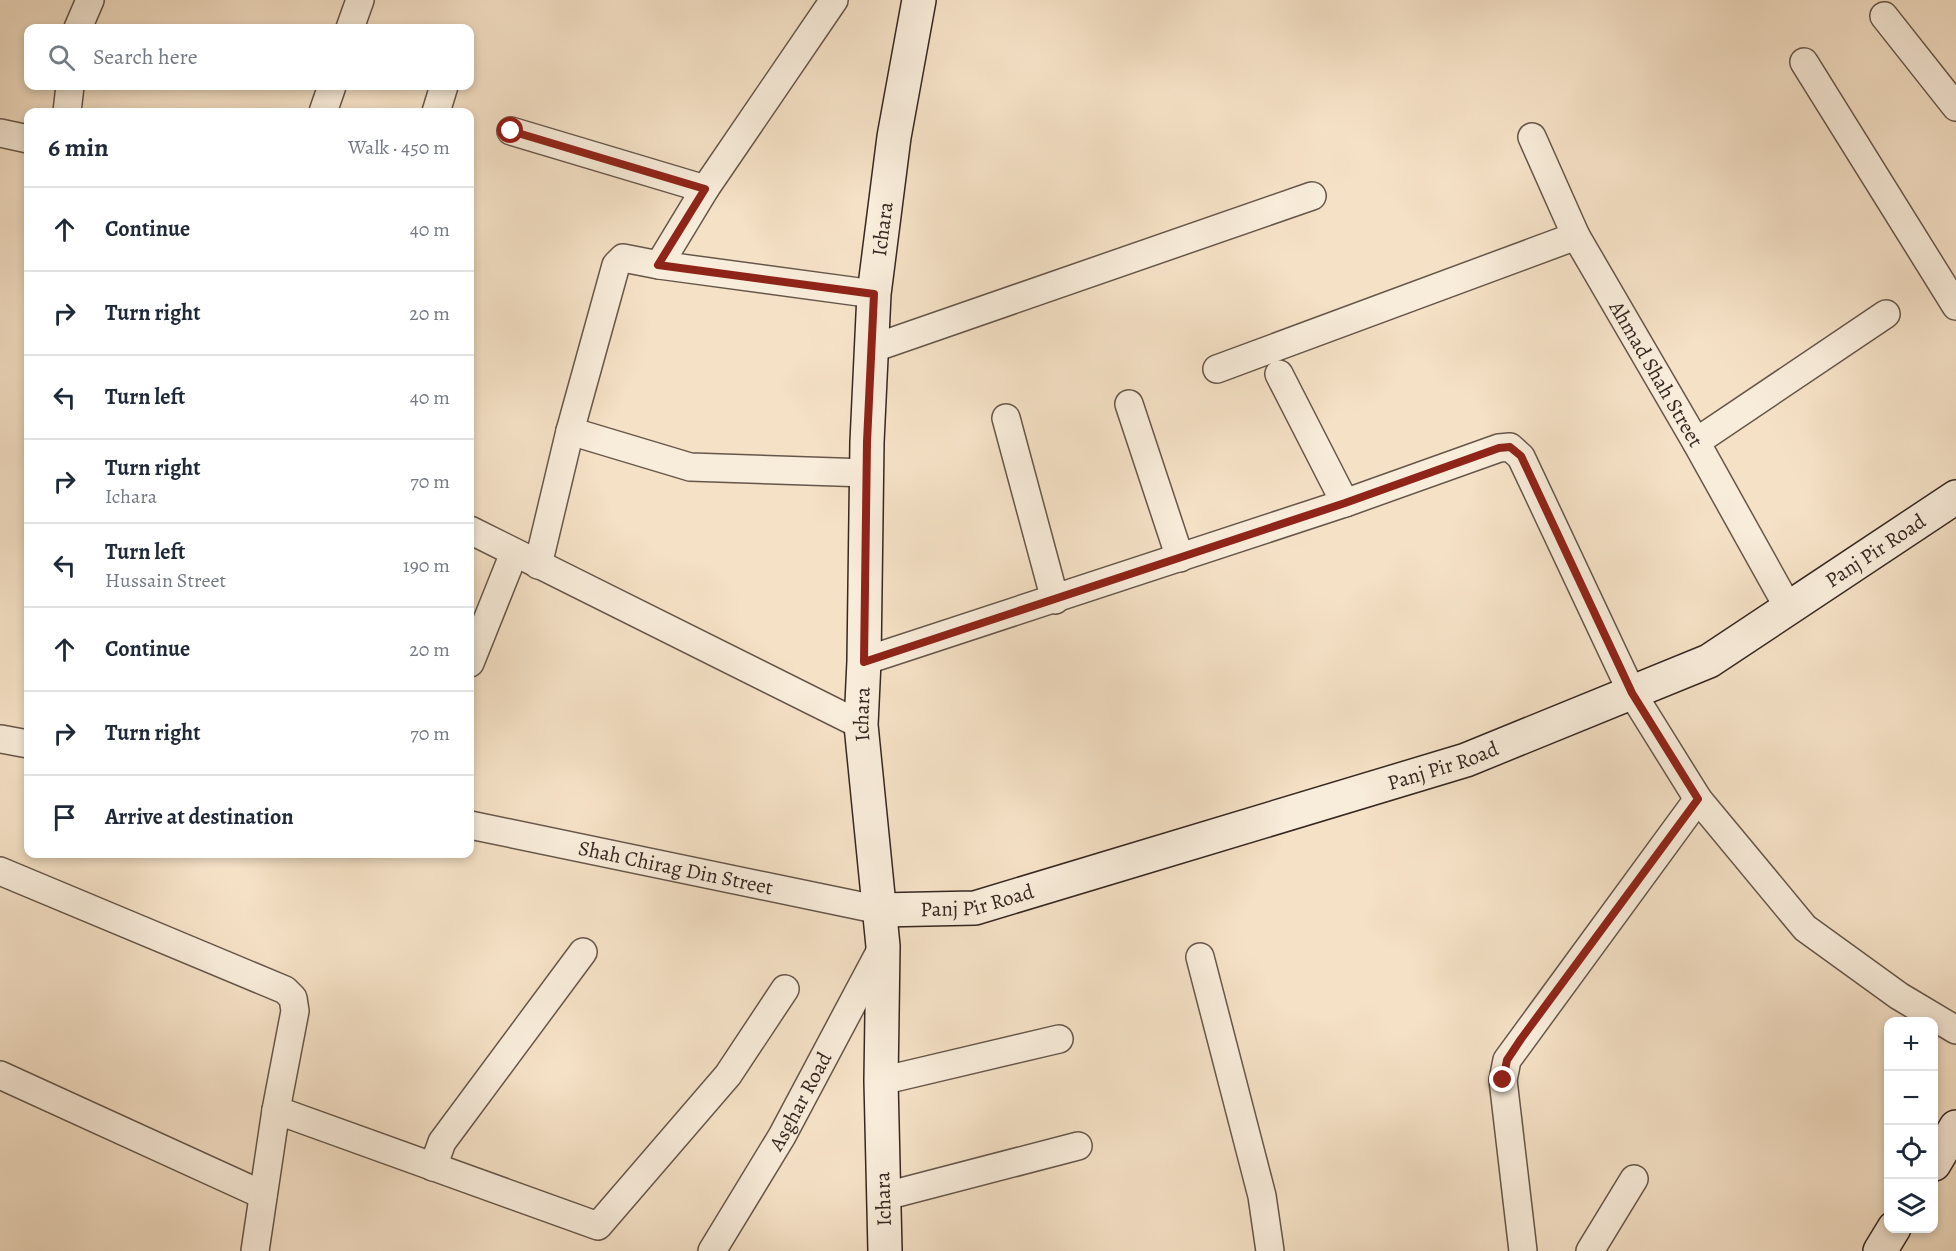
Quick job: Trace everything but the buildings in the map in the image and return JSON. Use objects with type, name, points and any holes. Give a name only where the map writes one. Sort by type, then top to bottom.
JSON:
[{"type":"street","points":[[80,24],[90,0]]},
{"type":"street","points":[[351,24],[360,0]]},
{"type":"street","points":[[658,265],[705,189],[834,0]]},
{"type":"street","name":"Ichara","points":[[885,1251],[881,1082],[883,946],[861,725],[867,473],[874,294],[894,137],[919,0]]},
{"type":"street","points":[[1884,16],[1956,107]]},
{"type":"street","points":[[1804,62],[1956,306]]},
{"type":"street","points":[[67,108],[70,90]]},
{"type":"street","points":[[324,108],[330,90]]},
{"type":"street","points":[[437,108],[443,90]]},
{"type":"street","points":[[511,131],[705,189]]},
{"type":"street","points":[[0,133],[24,138]]},
{"type":"street","name":"Ahmad Shah Street","points":[[1532,137],[1576,236],[1696,442],[1789,609]]},
{"type":"street","points":[[871,349],[1312,196]]},
{"type":"street","points":[[1217,369],[1576,236]]},
{"type":"street","points":[[538,565],[570,431],[616,265],[623,258],[658,265],[874,294]]},
{"type":"street","points":[[1696,442],[1886,314]]},
{"type":"street","points":[[1280,374],[1345,503]]},
{"type":"street","points":[[1130,404],[1180,558]]},
{"type":"street","points":[[1006,418],[1055,600]]},
{"type":"street","points":[[570,431],[690,467],[867,473]]},
{"type":"street","points":[[864,662],[1345,503],[1499,448],[1510,447],[1521,456],[1632,693],[1698,799],[1805,928],[1899,996],[1956,1030]]},
{"type":"street","name":"Panj Pir Road","points":[[880,910],[975,908],[1466,759],[1708,661],[1956,497]]},
{"type":"street","points":[[474,532],[861,725]]},
{"type":"street","points":[[474,653],[514,553]]},
{"type":"street","points":[[1,739],[24,743]]},
{"type":"street","points":[[1523,1251],[1503,1080],[1507,1060],[1698,799]]},
{"type":"street","name":"Shah Chirag Din Street","points":[[474,826],[880,910]]},
{"type":"street","points":[[0,871],[285,990],[293,998],[295,1011],[276,1110],[255,1251]]},
{"type":"street","name":"Asghar Road","points":[[712,1251],[782,1136],[883,946]]},
{"type":"street","points":[[433,1167],[442,1142],[583,952]]},
{"type":"street","points":[[1200,957],[1262,1196],[1270,1251]]},
{"type":"street","points":[[276,1110],[598,1226],[728,1075],[785,989]]},
{"type":"street","points":[[881,1082],[1059,1039]]},
{"type":"street","points":[[0,1075],[263,1195]]},
{"type":"street","points":[[1938,1157],[1956,1127]]},
{"type":"street","points":[[882,1197],[1078,1146]]},
{"type":"street","points":[[1590,1251],[1634,1179]]},
{"type":"street","points":[[1880,1251],[1891,1233]]},
{"type":"route","points":[[511,131],[705,189],[658,265],[874,294],[867,442],[864,662],[1345,503],[1499,448],[1510,447],[1521,456],[1632,693],[1698,799],[1521,1039],[1507,1060],[1503,1080]]}]
